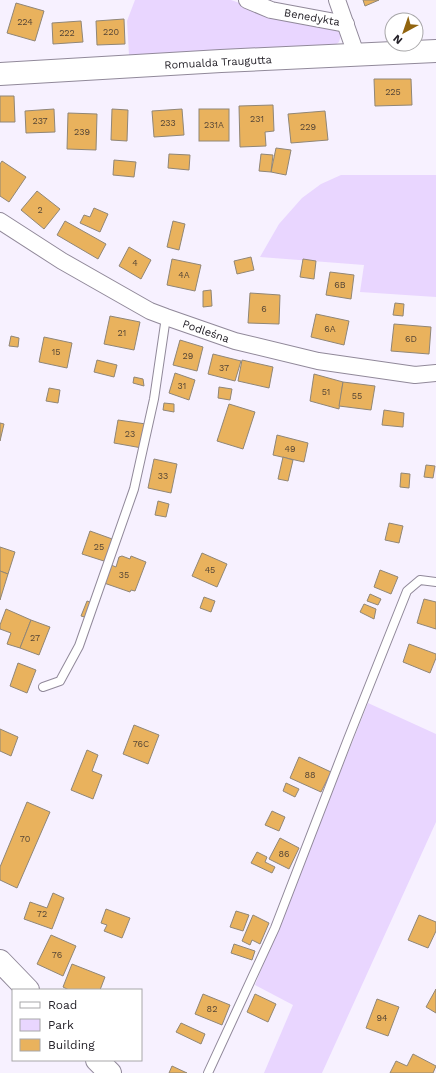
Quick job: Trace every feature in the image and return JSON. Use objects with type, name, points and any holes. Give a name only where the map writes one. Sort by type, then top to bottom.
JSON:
[{"type":"street","name":"Benedykta","points":[[247,0],[271,10],[346,24],[356,54]]},
{"type":"street","points":[[337,0],[346,24]]},
{"type":"street","name":"Romualda Traugutta","points":[[0,74],[356,54],[436,51]]},
{"type":"street","name":"Podleśna","points":[[0,221],[69,265],[150,311],[166,317],[235,341],[318,361],[415,374],[436,374]]},
{"type":"street","points":[[0,961],[27,989]]},
{"type":"street","points":[[99,1061],[110,1073]]},
{"type":"lane","points":[[43,687],[60,681],[79,646],[134,489],[154,399],[166,317]]},
{"type":"lane","points":[[208,1073],[274,928],[407,591],[420,580],[436,582]]},
{"type":"green space","points":[[135,0],[231,0],[267,13],[339,30],[341,35],[339,42],[335,45],[129,55],[127,21]]},
{"type":"green space","points":[[341,175],[436,175],[436,297],[360,292],[364,265],[260,257],[279,224],[302,198],[321,184]]},
{"type":"green space","points":[[368,703],[436,734],[436,822],[322,1073],[264,1073],[293,1005],[255,985]]},
{"type":"building","points":[[363,0],[379,0],[365,6]]},
{"type":"building","points":[[16,3],[44,11],[35,41],[7,33]]},
{"type":"building","points":[[124,19],[125,44],[97,45],[96,21]]},
{"type":"building","points":[[81,21],[83,42],[53,44],[52,23]]},
{"type":"building","points":[[374,79],[411,79],[412,105],[375,106]]},
{"type":"building","points":[[0,96],[14,96],[15,122],[0,122]]},
{"type":"building","points":[[273,105],[274,131],[265,132],[266,146],[240,147],[239,106]]},
{"type":"building","points":[[54,109],[55,132],[26,133],[25,111]]},
{"type":"building","points":[[112,109],[128,110],[127,141],[111,140]]},
{"type":"building","points":[[182,109],[184,135],[154,137],[152,111]]},
{"type":"building","points":[[199,109],[229,109],[229,141],[199,141]]},
{"type":"building","points":[[325,111],[328,140],[291,143],[288,114]]},
{"type":"building","points":[[68,113],[97,114],[96,150],[67,149]]},
{"type":"building","points":[[276,148],[291,150],[286,175],[271,172]]},
{"type":"building","points":[[169,154],[190,155],[189,170],[168,168]]},
{"type":"building","points":[[261,154],[273,155],[271,172],[259,171]]},
{"type":"building","points":[[114,160],[136,162],[134,177],[113,175]]},
{"type":"building","points":[[2,161],[26,177],[9,202],[0,196],[0,164]]},
{"type":"building","points":[[37,191],[60,209],[44,229],[21,210]]},
{"type":"building","points":[[94,208],[108,214],[100,232],[80,223],[84,215],[90,217]]},
{"type":"building","points":[[65,221],[106,244],[98,259],[57,235]]},
{"type":"building","points":[[173,221],[185,224],[179,250],[167,247]]},
{"type":"building","points":[[129,247],[151,260],[141,279],[119,266]]},
{"type":"building","points":[[251,257],[254,270],[237,274],[234,261]]},
{"type":"building","points":[[172,259],[201,265],[195,291],[167,285]]},
{"type":"building","points":[[303,259],[316,261],[314,279],[300,277]]},
{"type":"building","points":[[330,272],[354,275],[351,299],[326,295]]},
{"type":"building","points":[[211,290],[212,306],[203,307],[203,291]]},
{"type":"building","points":[[250,293],[280,295],[279,324],[248,323]]},
{"type":"building","points":[[395,303],[404,304],[403,316],[393,315]]},
{"type":"building","points":[[316,314],[349,321],[344,345],[311,337]]},
{"type":"building","points":[[110,316],[140,322],[134,350],[104,344]]},
{"type":"building","points":[[394,324],[431,327],[429,354],[391,351]]},
{"type":"building","points":[[11,336],[19,338],[18,347],[9,346]]},
{"type":"building","points":[[44,337],[72,343],[67,368],[39,362]]},
{"type":"building","points":[[180,340],[203,347],[197,371],[173,365]]},
{"type":"building","points":[[213,354],[241,361],[235,381],[208,374]]},
{"type":"building","points":[[97,360],[117,365],[114,377],[94,372]]},
{"type":"building","points":[[242,360],[273,367],[269,388],[238,381]]},
{"type":"building","points":[[175,373],[195,380],[189,400],[169,393]]},
{"type":"building","points":[[314,374],[343,382],[339,409],[310,401]]},
{"type":"building","points":[[134,377],[143,379],[144,386],[133,383]]},
{"type":"building","points":[[343,382],[375,386],[371,410],[339,406]]},
{"type":"building","points":[[219,387],[232,389],[230,400],[218,398]]},
{"type":"building","points":[[49,388],[60,390],[58,403],[46,401]]},
{"type":"building","points":[[164,403],[174,404],[174,412],[163,410]]},
{"type":"building","points":[[229,404],[255,412],[243,449],[217,441]]},
{"type":"building","points":[[384,410],[404,413],[403,427],[382,425]]},
{"type":"building","points":[[118,420],[146,424],[142,448],[114,443]]},
{"type":"building","points":[[0,423],[4,424],[0,441]]},
{"type":"building","points":[[277,435],[308,443],[304,462],[273,455]]},
{"type":"building","points":[[283,457],[293,460],[288,481],[278,479]]},
{"type":"building","points":[[154,459],[177,464],[171,493],[148,488]]},
{"type":"building","points":[[426,465],[435,466],[433,478],[424,477]]},
{"type":"building","points":[[401,473],[410,474],[409,488],[400,487]]},
{"type":"building","points":[[158,501],[169,504],[166,517],[155,515]]},
{"type":"building","points":[[389,523],[403,526],[399,543],[385,540]]},
{"type":"building","points":[[90,531],[115,540],[107,562],[82,554]]},
{"type":"building","points":[[0,547],[15,552],[8,574],[0,571]]},
{"type":"building","points":[[202,553],[227,564],[217,587],[192,576]]},
{"type":"building","points":[[122,556],[130,559],[131,556],[146,562],[135,591],[131,590],[130,592],[104,583],[111,565],[116,567],[119,557]]},
{"type":"building","points":[[380,570],[398,577],[391,594],[374,587]]},
{"type":"building","points":[[0,571],[8,574],[0,600]]},
{"type":"building","points":[[370,594],[381,599],[378,605],[367,601]]},
{"type":"building","points":[[204,597],[215,601],[211,612],[200,608]]},
{"type":"building","points":[[424,599],[436,602],[436,629],[417,623]]},
{"type":"building","points":[[87,601],[93,603],[88,618],[81,616]]},
{"type":"building","points":[[364,604],[376,609],[374,619],[360,612]]},
{"type":"building","points":[[6,609],[31,620],[20,648],[7,644],[11,633],[0,629]]},
{"type":"building","points":[[31,620],[50,627],[39,655],[20,648]]},
{"type":"building","points":[[409,644],[436,654],[436,658],[430,673],[403,662]]},
{"type":"building","points":[[18,663],[36,670],[27,693],[10,686]]},
{"type":"building","points":[[134,725],[159,735],[148,764],[123,754]]},
{"type":"building","points":[[0,729],[18,737],[11,756],[0,751]]},
{"type":"building","points":[[87,750],[98,755],[92,771],[102,775],[93,799],[71,790]]},
{"type":"building","points":[[299,757],[331,772],[321,792],[290,778]]},
{"type":"building","points":[[286,783],[299,789],[295,797],[283,791]]},
{"type":"building","points":[[27,802],[50,812],[17,888],[0,880],[0,867]]},
{"type":"building","points":[[272,811],[285,817],[279,831],[265,825]]},
{"type":"building","points":[[280,838],[299,848],[289,869],[269,859]]},
{"type":"building","points":[[257,852],[267,857],[265,862],[275,867],[272,873],[251,863]]},
{"type":"building","points":[[53,893],[64,898],[52,929],[24,919],[30,902],[47,908]]},
{"type":"building","points":[[106,909],[130,918],[122,938],[104,931],[107,925],[101,923]]},
{"type":"building","points":[[236,911],[249,915],[243,931],[230,927]]},
{"type":"building","points":[[253,915],[269,923],[260,944],[252,940],[250,945],[242,941]]},
{"type":"building","points":[[419,915],[436,922],[436,931],[428,948],[408,940]]},
{"type":"building","points":[[51,935],[76,946],[63,976],[37,964]]},
{"type":"building","points":[[234,944],[255,951],[252,960],[231,953]]},
{"type":"building","points":[[72,964],[105,977],[100,989],[67,989],[63,987]]},
{"type":"building","points":[[436,989],[436,1013],[426,1007]]},
{"type":"building","points":[[203,994],[230,1005],[222,1025],[195,1014]]},
{"type":"building","points":[[255,994],[276,1004],[268,1022],[247,1012]]},
{"type":"building","points":[[377,999],[399,1007],[388,1036],[366,1028]]},
{"type":"building","points":[[181,1023],[205,1034],[201,1044],[176,1032]]},
{"type":"building","points":[[413,1054],[436,1066],[433,1073],[390,1073],[396,1061],[407,1066]]},
{"type":"building","points":[[172,1066],[187,1073],[169,1073]]}]
